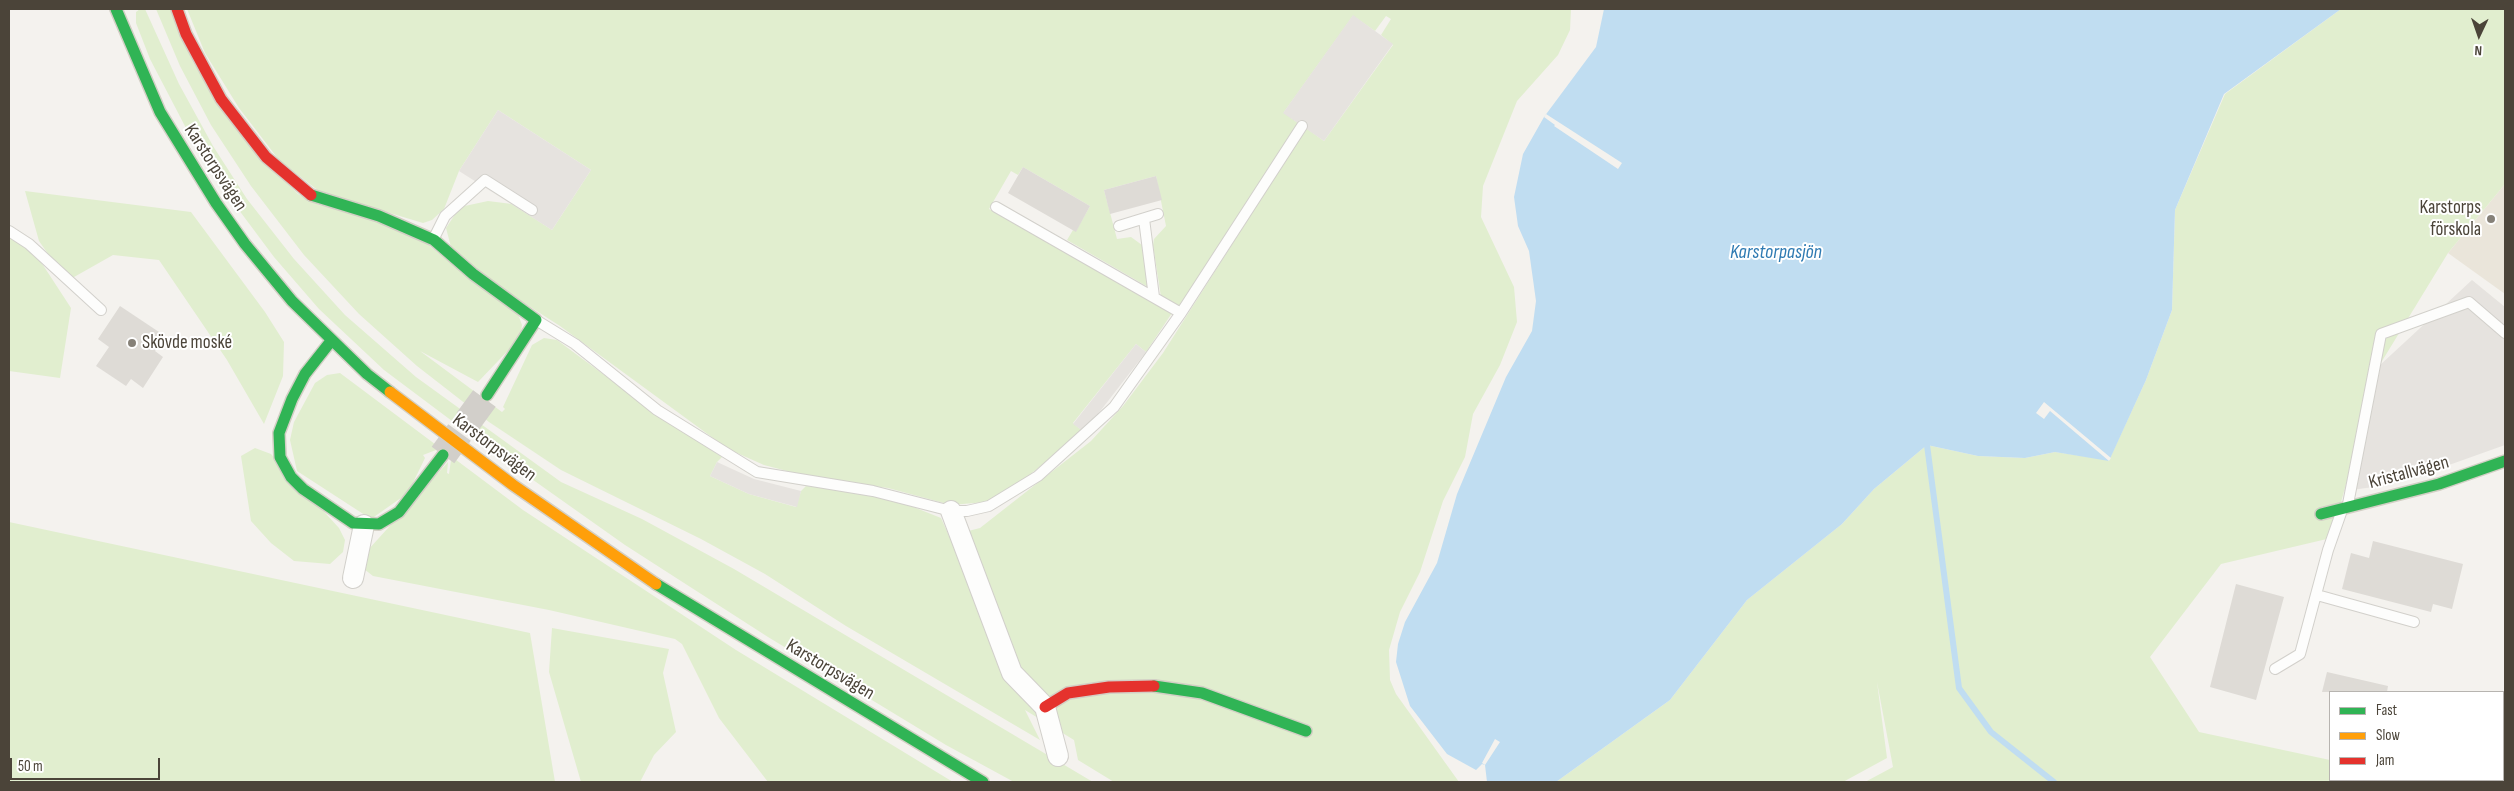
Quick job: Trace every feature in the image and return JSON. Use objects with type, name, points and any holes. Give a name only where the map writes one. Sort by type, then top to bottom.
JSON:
[{"type":"street","name":"Karstorpsvägen","points":[[116,9],[160,112],[216,203],[245,244],[292,301],[331,341],[380,384],[513,485],[677,599],[983,782]]},
{"type":"street","points":[[176,9],[186,34],[221,99],[266,157],[312,196],[379,216],[434,240],[473,274],[536,320],[487,395]]},
{"type":"street","points":[[331,341],[305,374],[292,399],[279,433],[280,457],[291,477],[343,517],[364,525],[378,524],[399,512],[444,455]]},
{"type":"street","name":"Kristallvägen","points":[[2321,514],[2439,484],[2505,461]]},
{"type":"street","points":[[951,512],[1012,674],[1045,707],[1058,756]]},
{"type":"street","points":[[353,578],[364,525]]},
{"type":"street","points":[[1045,707],[1068,693],[1109,687],[1162,686],[1202,693],[1306,731]]},
{"type":"lane","points":[[536,320],[575,344],[657,410],[752,470],[767,476],[873,491],[951,512],[989,506],[1016,491],[1062,457],[1114,407],[1181,313],[1302,126]]},
{"type":"lane","points":[[434,240],[446,216],[485,180],[532,210]]},
{"type":"lane","points":[[996,207],[1181,313]]},
{"type":"lane","points":[[1120,226],[1158,214]]},
{"type":"lane","points":[[1144,218],[1154,297]]},
{"type":"lane","points":[[9,231],[29,244],[101,310]]},
{"type":"lane","points":[[2275,669],[2300,654],[2328,550],[2345,509],[2381,334],[2469,302],[2505,333]]},
{"type":"lane","points":[[2317,595],[2414,622]]},
{"type":"shaded area","points":[[1353,15],[1393,44],[1324,141],[1283,113]]},
{"type":"shaded area","points":[[498,110],[591,170],[552,230],[459,171]]},
{"type":"shaded area","name":"Karstorps förskola","points":[[2505,184],[2505,294],[2448,253]]},
{"type":"shaded area","points":[[2472,280],[2505,307],[2505,445],[2421,475],[2381,486],[2344,491],[2379,366]]},
{"type":"shaded area","points":[[1136,344],[1146,352],[1084,432],[1073,424]]},
{"type":"shaded area","points":[[717,462],[754,479],[801,491],[797,507],[749,494],[710,476]]},
{"type":"green space","points":[[140,9],[145,9],[179,84],[213,146],[247,199],[294,259],[345,315],[416,377],[561,482],[642,519],[734,569],[1093,782],[1014,782],[946,745],[768,637],[625,545],[488,448],[384,370],[319,309],[274,257],[224,190],[187,130],[150,59],[136,23],[136,12]]},
{"type":"green space","points":[[156,9],[169,9],[173,12],[193,62],[222,109],[258,155],[298,194],[319,205],[356,213],[420,238],[518,314],[522,325],[520,338],[478,382],[420,351],[502,412],[505,409],[503,407],[532,345],[544,338],[557,340],[661,417],[722,457],[717,462],[710,476],[749,494],[796,507],[801,491],[806,486],[845,490],[901,502],[941,518],[949,536],[980,528],[1091,441],[1123,406],[1163,353],[1306,128],[1324,141],[1393,45],[1381,35],[1391,19],[1386,16],[1375,31],[1353,16],[1284,112],[1298,123],[1181,309],[1161,297],[1153,245],[1154,239],[1166,226],[1156,176],[1104,190],[1117,239],[1131,237],[1142,245],[1148,287],[1067,240],[1073,230],[1076,231],[1090,206],[1023,167],[1018,175],[1011,171],[989,209],[1172,313],[1146,352],[1136,344],[1073,423],[1084,432],[1024,479],[986,502],[951,505],[888,488],[806,476],[764,465],[728,449],[560,326],[485,278],[451,247],[446,228],[460,207],[488,201],[512,204],[552,230],[591,170],[498,110],[459,171],[444,209],[432,220],[423,223],[320,192],[279,160],[239,108],[205,53],[187,9],[1571,9],[1570,30],[1558,55],[1517,101],[1483,186],[1481,217],[1514,287],[1517,322],[1500,365],[1473,414],[1465,457],[1443,501],[1420,572],[1400,612],[1389,650],[1390,680],[1396,694],[1459,782],[1114,782],[1078,760],[1074,740],[1025,710],[1040,740],[846,626],[765,574],[701,539],[561,470],[489,422],[417,366],[359,314],[304,255],[251,186],[211,125],[180,66]]},
{"type":"green space","points":[[2341,9],[2505,9],[2505,184],[2448,253],[2379,366],[2331,538],[2221,564],[2150,657],[2199,732],[2329,760],[2329,781],[2504,781],[2505,702],[2505,782],[1865,782],[1893,767],[1877,682],[1887,758],[1843,782],[1556,782],[1670,700],[1747,600],[1842,524],[1874,489],[1927,445],[1978,456],[2025,458],[2055,452],[2109,460],[2146,380],[2172,310],[2175,210],[2225,94]]},
{"type":"green space","points":[[25,191],[191,212],[265,312],[284,342],[283,376],[264,424],[227,360],[159,260],[113,255],[67,281],[39,241]]},
{"type":"green space","points":[[9,232],[41,262],[71,308],[60,378],[9,371]]},
{"type":"green space","points":[[340,373],[523,510],[736,650],[953,782],[768,782],[719,718],[682,644],[675,639],[549,610],[373,576],[364,569],[368,550],[448,462],[447,473],[449,474],[451,460],[436,450],[423,455],[425,458],[408,493],[371,519],[297,471],[290,440],[294,422],[315,383],[327,375]]},
{"type":"green space","points":[[255,448],[271,454],[339,528],[345,540],[343,552],[330,564],[294,561],[271,543],[251,521],[241,456]]},
{"type":"green space","points":[[9,522],[530,633],[555,782],[9,782]]},
{"type":"green space","points":[[552,628],[669,649],[663,673],[676,732],[654,755],[640,782],[581,782],[549,672]]},
{"type":"water","name":"Karstorpasjön","points":[[1604,9],[2341,9],[2224,94],[2175,210],[2172,310],[2146,380],[2109,461],[2055,452],[2025,458],[1978,456],[1927,445],[1874,489],[1842,524],[1747,600],[1670,700],[1556,782],[1487,782],[1485,765],[1482,764],[1476,770],[1447,754],[1410,706],[1396,662],[1398,644],[1405,622],[1437,563],[1457,494],[1506,377],[1532,331],[1536,301],[1529,251],[1518,226],[1514,197],[1523,154],[1544,117],[1596,47]]},
{"type":"pier","points":[[1546,114],[1622,163],[1618,169],[1554,126],[1544,117]]},
{"type":"pier","points":[[2044,402],[2111,458],[2109,461],[2050,411],[2044,419],[2036,413]]},
{"type":"pier","points":[[1495,739],[1500,742],[1485,765],[1482,763]]},
{"type":"building","points":[[1023,167],[1090,206],[1076,232],[1008,193]]},
{"type":"building","points":[[1156,176],[1162,200],[1110,214],[1104,190]]},
{"type":"building","name":"Skövde moské","points":[[120,306],[165,336],[155,351],[163,357],[143,388],[131,379],[126,386],[96,366],[109,347],[98,339]]},
{"type":"building","points":[[2373,541],[2463,564],[2452,609],[2433,604],[2431,612],[2342,589],[2351,553],[2369,558]]},
{"type":"building","points":[[2236,584],[2284,597],[2256,700],[2210,687]]},
{"type":"building","points":[[2327,672],[2388,686],[2387,691],[2322,692]]},
{"type":"waterway","points":[[1927,445],[1959,688],[1991,732],[2054,782]]},
{"type":"tunnel","points":[[443,455],[487,395]]},
{"type":"traffic: fast","points":[[116,9],[160,112],[216,203],[245,244],[292,301],[367,374],[390,392]]},
{"type":"traffic: fast","points":[[311,195],[379,216],[434,240],[473,274],[536,320],[487,395]]},
{"type":"traffic: fast","points":[[331,341],[305,374],[292,399],[279,433],[280,457],[291,477],[303,489],[353,523],[379,524],[399,512],[443,455]]},
{"type":"traffic: fast","points":[[2321,514],[2439,484],[2505,461]]},
{"type":"traffic: fast","points":[[656,584],[983,782]]},
{"type":"traffic: fast","points":[[1154,686],[1202,693],[1306,731]]},
{"type":"traffic: slow","points":[[390,392],[513,485],[656,584]]},
{"type":"traffic: jam","points":[[177,9],[186,34],[221,99],[266,157],[311,195]]},
{"type":"traffic: jam","points":[[1045,707],[1068,693],[1109,687],[1154,686]]},
{"type":"place","name":"Karstorps förskola","points":[[2491,219]]},
{"type":"place","name":"Skövde moské","points":[[132,343]]}]
